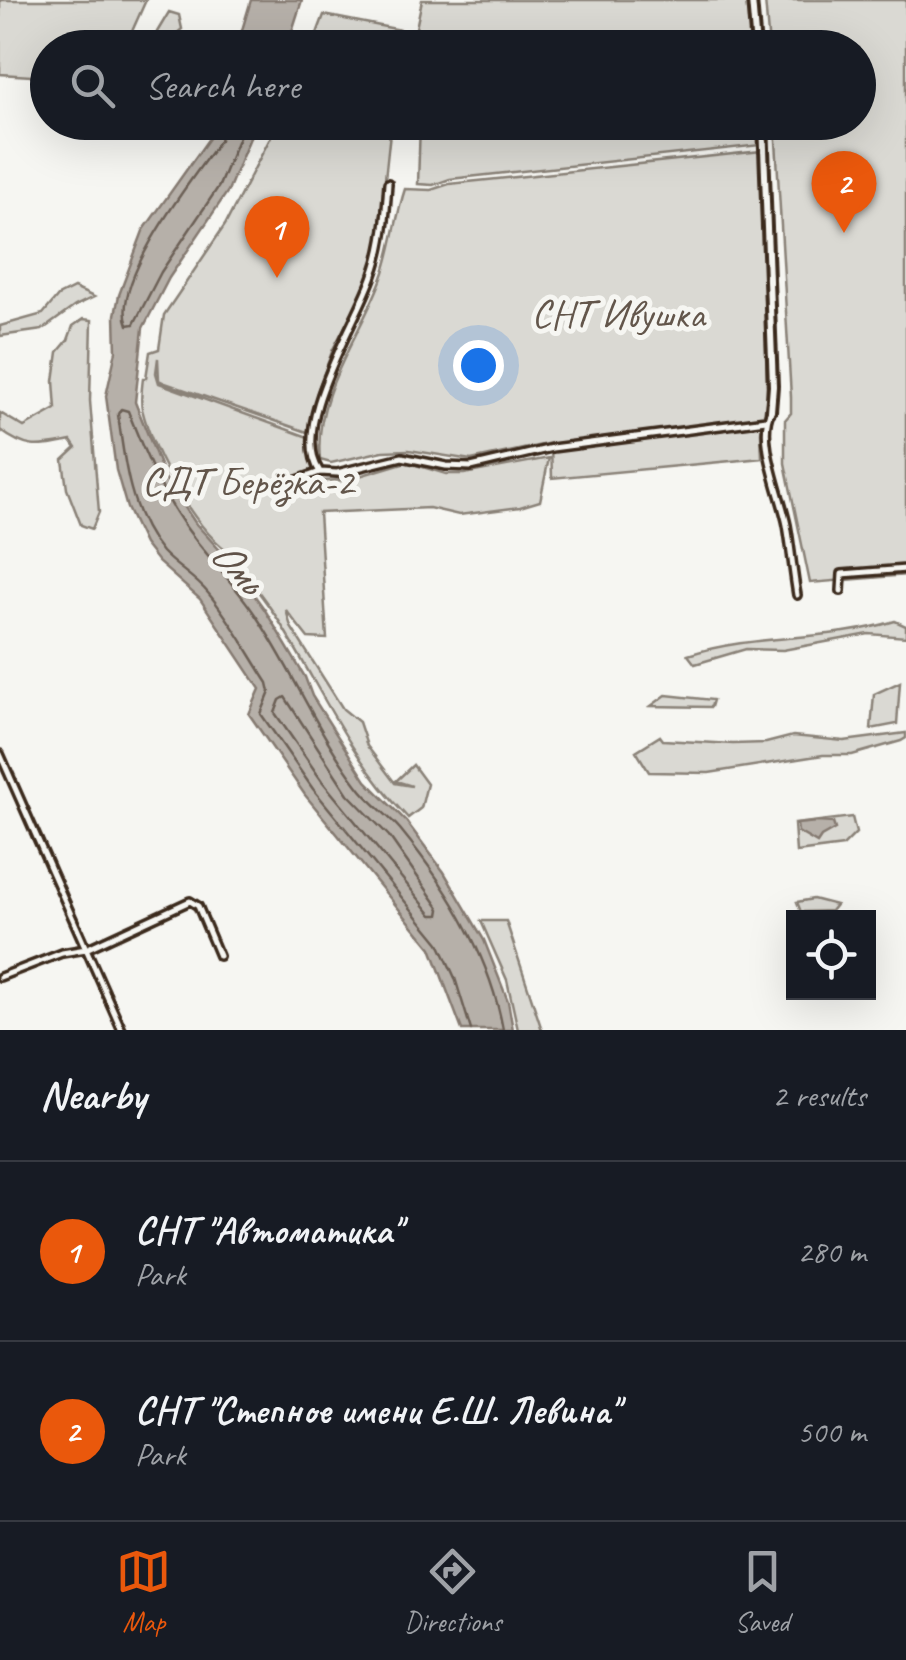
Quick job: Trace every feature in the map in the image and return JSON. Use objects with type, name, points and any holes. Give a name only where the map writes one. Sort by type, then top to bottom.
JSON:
[{"type":"street","points":[[752,0],[754,30]]},
{"type":"street","points":[[764,140],[772,411],[766,420],[767,443],[787,528],[797,595]]},
{"type":"street","points":[[320,472],[314,464],[312,436],[340,344],[375,270],[388,183]]},
{"type":"street","points":[[295,481],[320,472],[337,473],[402,457],[471,467],[552,448],[766,420]]},
{"type":"street","points":[[841,591],[842,574],[906,569]]},
{"type":"street","points":[[0,754],[122,1030]]},
{"type":"street","points":[[0,977],[62,952],[86,949],[190,901],[198,906],[219,956]]},
{"type":"green space","points":[[0,0],[146,0],[133,30],[30,30],[30,76],[0,74]]},
{"type":"green space","points":[[422,0],[747,0],[750,30],[416,30]]},
{"type":"green space","points":[[765,0],[906,0],[906,575],[810,583],[785,463],[785,420],[791,413],[791,397],[776,140],[876,140],[876,30],[768,30]]},
{"type":"green space","points":[[169,12],[179,15],[181,30],[158,30]]},
{"type":"green space","points":[[324,15],[401,30],[318,30]]},
{"type":"green space","name":"СДТ Берёзка-2","points":[[269,140],[389,140],[377,253],[360,298],[333,349],[317,392],[310,433],[165,383],[159,380],[158,358],[159,383],[308,437],[312,468],[320,481],[346,480],[406,462],[446,474],[464,474],[549,458],[540,501],[520,507],[459,515],[429,508],[319,513],[327,639],[308,638],[286,610],[291,627],[343,709],[359,722],[367,746],[395,783],[412,786],[396,781],[413,765],[427,784],[421,808],[408,818],[355,750],[277,617],[234,555],[219,544],[191,511],[166,469],[142,409],[143,378],[150,352],[159,349],[164,315],[225,225]]},
{"type":"green space","points":[[419,140],[761,140],[761,145],[418,184]]},
{"type":"green space","name":"СНТ Ивушка","points":[[762,151],[767,397],[761,432],[762,458],[552,478],[551,443],[471,460],[409,450],[383,451],[331,463],[320,460],[324,410],[384,272],[405,189],[431,190],[449,184]]},
{"type":"green space","points":[[74,288],[94,297],[42,330],[0,336],[0,326],[43,314],[58,296]]},
{"type":"green space","points":[[83,319],[92,320],[90,401],[99,512],[92,529],[81,525],[67,489],[63,460],[76,448],[71,441],[34,446],[0,430],[0,413],[24,427],[56,409],[58,352],[73,326]]},
{"type":"green space","points":[[895,621],[906,626],[906,637],[869,634],[783,650],[746,649],[695,664],[688,655],[739,643],[843,632]]},
{"type":"green space","points":[[900,682],[897,724],[871,729],[874,694]]},
{"type":"green space","points":[[666,695],[713,700],[711,707],[651,706]]},
{"type":"green space","points":[[906,733],[901,741],[852,755],[823,755],[709,773],[649,772],[636,751],[660,736],[663,740],[733,744],[766,743],[793,736],[844,741]]},
{"type":"green space","points":[[852,817],[856,833],[843,846],[796,852],[794,824]]},
{"type":"green space","points":[[813,899],[836,905],[832,910],[800,910],[797,902]]},
{"type":"green space","points":[[481,921],[506,921],[542,1030],[518,1030],[507,980]]},
{"type":"water","points":[[251,0],[302,0],[292,30],[242,30]]},
{"type":"water","points":[[208,140],[249,140],[228,191],[169,278],[143,328],[135,402],[165,478],[196,524],[228,559],[265,610],[312,696],[366,781],[406,821],[444,872],[484,940],[508,1001],[513,1030],[462,1030],[431,948],[305,795],[249,714],[260,689],[200,599],[158,562],[144,544],[127,508],[116,470],[106,396],[116,351],[119,295],[143,231]]},
{"type":"water","points":[[833,823],[835,829],[817,843],[798,832],[797,824]]},
{"type":"place","name":"СНТ \"Степное имени Е.Ш. Левина\"","points":[[844,233]]},
{"type":"place","name":"СНТ \"Автоматика\"","points":[[277,278]]},
{"type":"water label","name":"Омь","points":[[238,565]]}]
